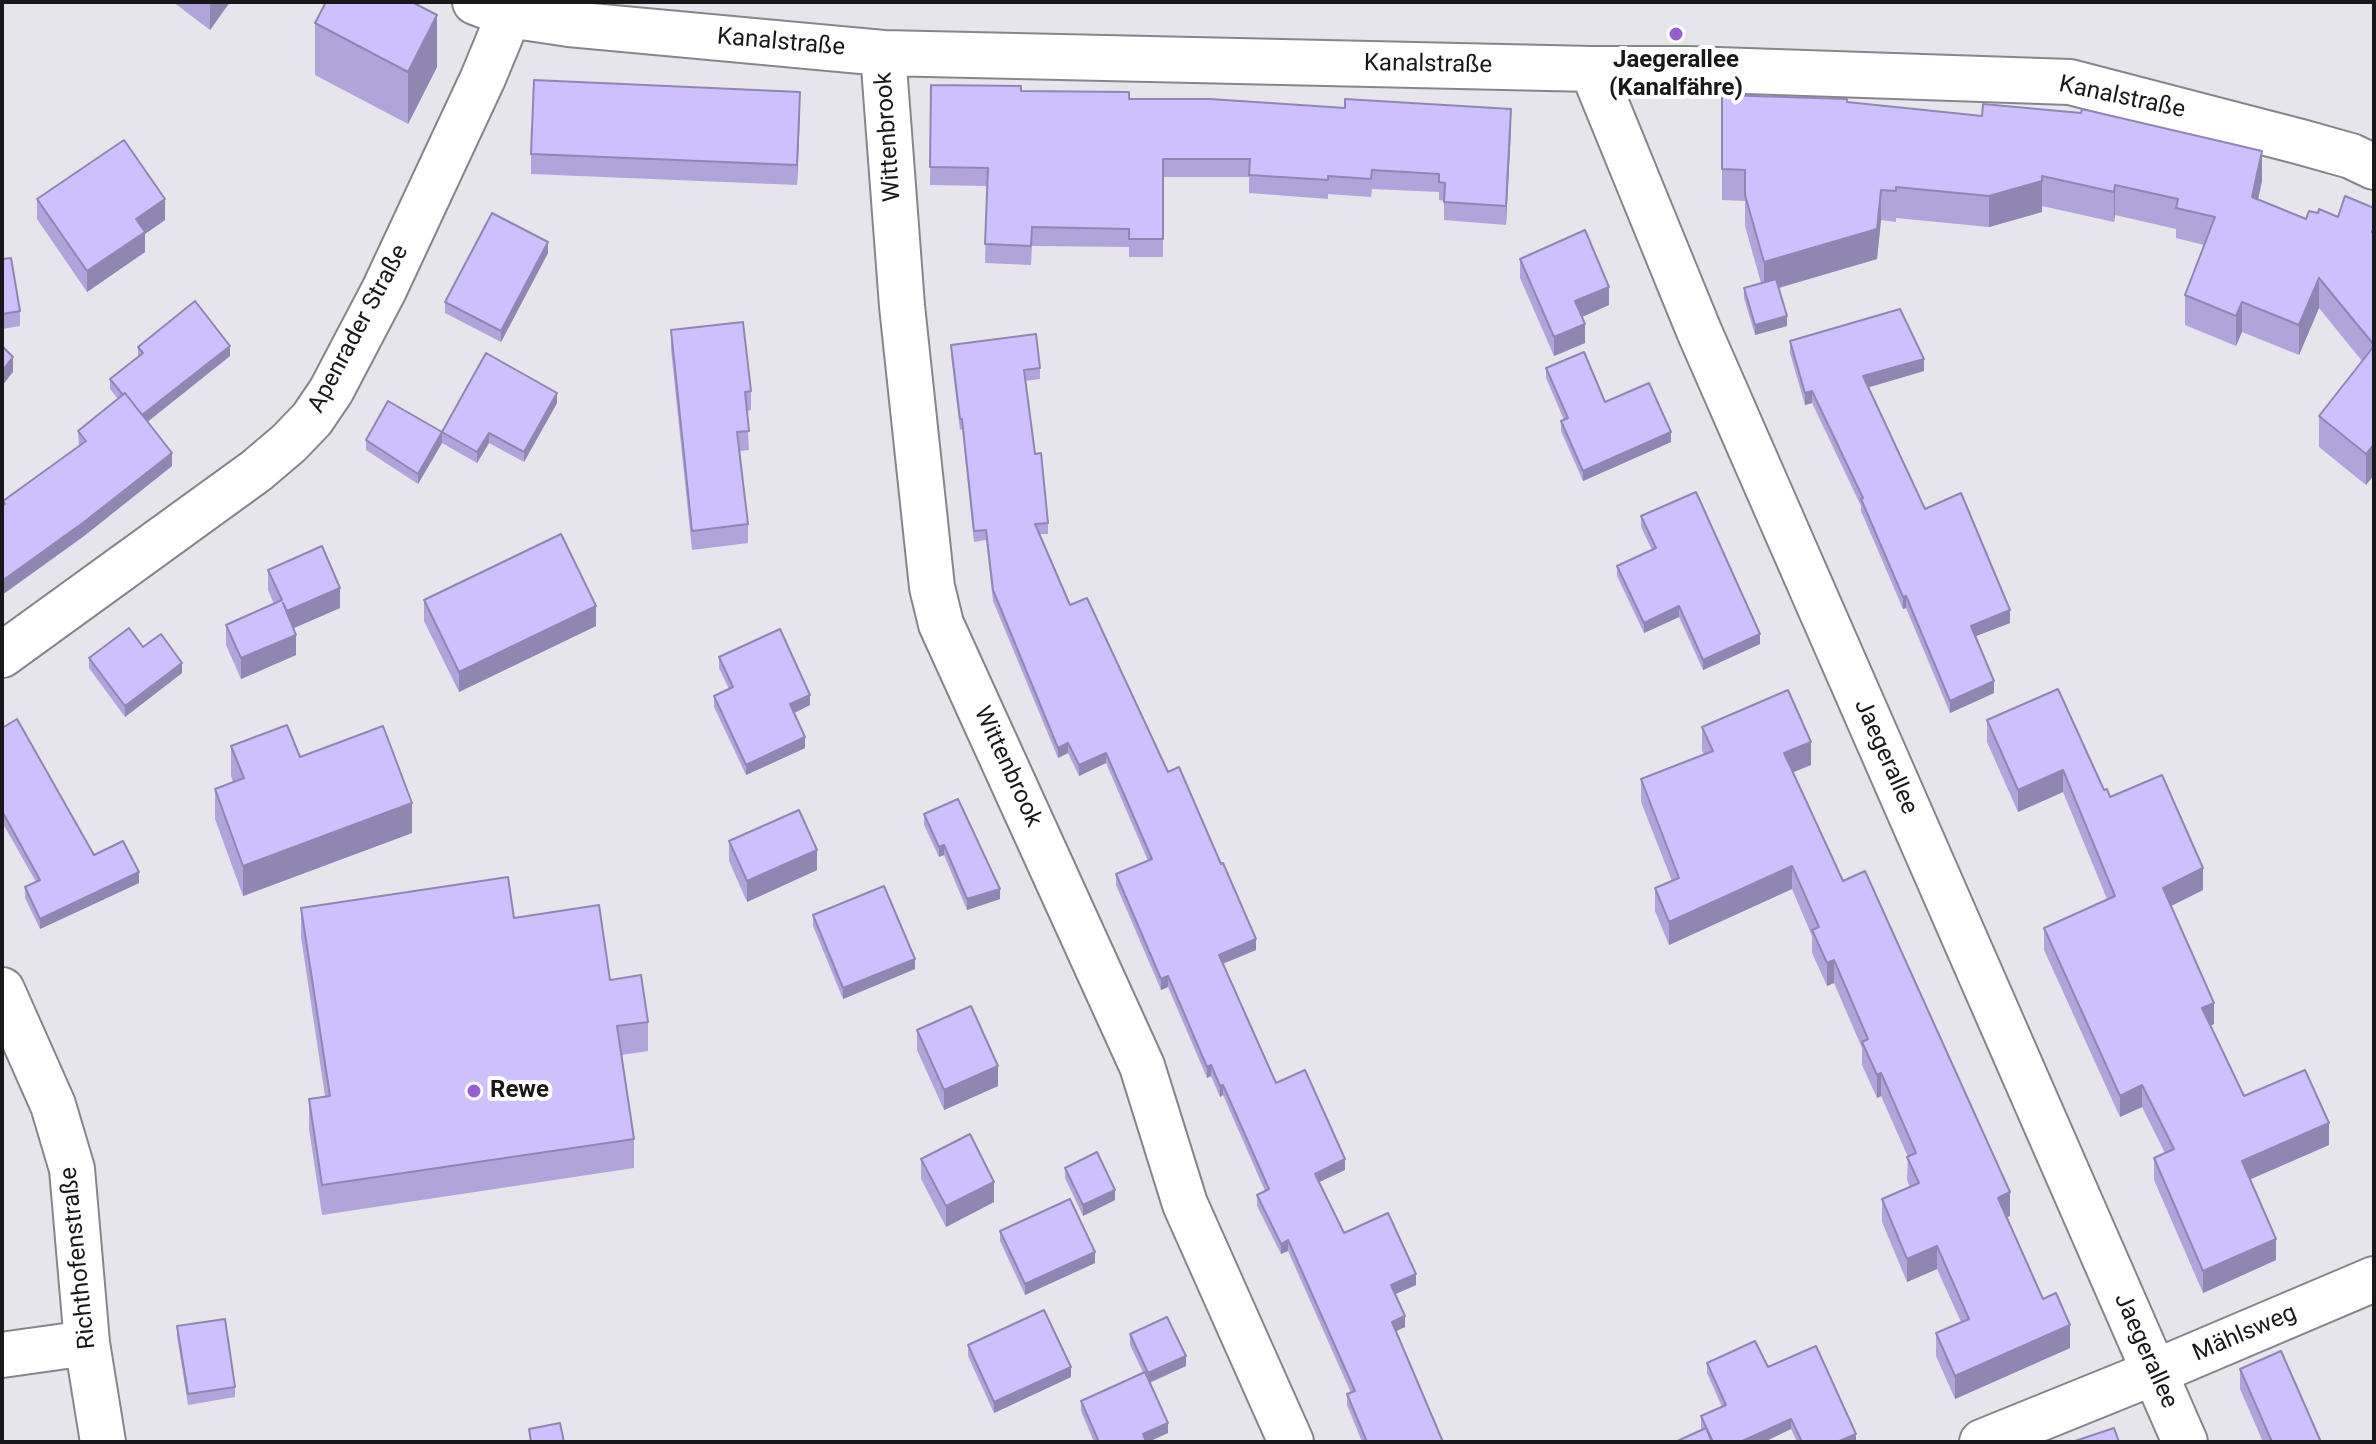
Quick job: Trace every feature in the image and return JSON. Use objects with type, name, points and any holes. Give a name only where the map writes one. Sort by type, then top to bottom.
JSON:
[{"type":"street","name":"Kanalstraße","points":[[492,9],[569,24],[883,53],[1688,69],[2070,82],[2351,156],[2374,167]]},
{"type":"street","name":"Apenrader Straße","points":[[2,655],[256,471],[312,419],[331,391],[384,290],[483,78],[492,9]]},
{"type":"street","name":"Wittenbrook","points":[[883,53],[902,306],[932,587],[941,624],[1142,1066],[1185,1204],[1291,1442]]},
{"type":"street","name":"Jaegerallee","points":[[1592,69],[1699,331],[2185,1442]]},
{"type":"street","name":"Richthofenstraße","points":[[2,990],[53,1105],[72,1169],[87,1343],[103,1442]]},
{"type":"street","name":"Mählsweg","points":[[1982,1442],[2374,1279]]},
{"type":"street","points":[[2,1355],[87,1343]]},
{"type":"building","points":[[326,2],[412,2],[437,15],[408,72],[315,23]]},
{"type":"building","points":[[534,80],[800,92],[797,165],[531,154]]},
{"type":"building","points":[[931,85],[1021,86],[1021,91],[1129,92],[1129,99],[1210,99],[1345,108],[1345,99],[1511,109],[1506,206],[1444,202],[1445,183],[1439,182],[1439,174],[1372,170],[1371,179],[1328,176],[1328,180],[1249,175],[1250,159],[1163,159],[1163,239],[1129,239],[1129,229],[1032,227],[1031,246],[985,244],[988,168],[930,167]]},
{"type":"building","points":[[1722,95],[1847,99],[1847,102],[1982,116],[1983,104],[2081,113],[2082,109],[2262,151],[2252,197],[2306,219],[2309,211],[2318,213],[2319,209],[2338,217],[2345,196],[2374,208],[2374,345],[2319,278],[2299,325],[2242,302],[2236,316],[2185,295],[2215,217],[2176,208],[2178,199],[2115,185],[2114,192],[2042,176],[2042,181],[1989,196],[1896,187],[1896,191],[1881,190],[1877,229],[1764,262],[1745,195],[1745,170],[1722,169]]},
{"type":"building","points":[[124,140],[165,199],[136,219],[145,232],[87,271],[37,199]]},
{"type":"building","points":[[492,213],[548,242],[501,331],[445,302]]},
{"type":"building","points":[[1585,230],[1609,287],[1575,301],[1585,324],[1554,337],[1520,259]]},
{"type":"building","points":[[11,258],[20,311],[2,314],[2,259]]},
{"type":"building","points":[[1776,279],[1787,316],[1755,325],[1744,288]]},
{"type":"building","points":[[195,301],[230,346],[142,415],[110,379],[143,353],[138,347]]},
{"type":"building","points":[[1900,309],[1924,359],[1863,376],[1925,509],[1961,493],[2010,610],[1971,626],[1994,681],[1950,701],[1863,498],[1812,391],[1805,393],[1790,341]]},
{"type":"building","points":[[743,322],[751,391],[745,392],[749,431],[737,432],[748,524],[692,531],[671,330]]},
{"type":"building","points":[[1036,334],[1040,368],[1024,370],[1035,454],[1041,453],[1048,523],[1035,524],[1070,605],[1087,598],[1168,772],[1179,767],[1223,863],[1256,939],[1219,955],[1276,1083],[1305,1070],[1345,1159],[1315,1174],[1344,1233],[1388,1213],[1416,1274],[1391,1285],[1405,1316],[1392,1322],[1443,1442],[1367,1442],[1347,1394],[1355,1391],[1288,1240],[1281,1244],[1257,1195],[1269,1189],[1223,1085],[1220,1086],[1211,1065],[1207,1067],[1168,976],[1161,979],[1116,874],[1152,859],[1106,753],[1079,765],[1068,743],[1058,748],[993,590],[986,530],[974,531],[951,345]]},
{"type":"building","points":[[2,346],[13,357],[2,371]]},
{"type":"building","points":[[2374,346],[2374,444],[2366,454],[2319,416]]},
{"type":"building","points":[[1584,352],[1605,402],[1649,383],[1671,432],[1583,471],[1561,421],[1568,418],[1546,368]]},
{"type":"building","points":[[486,353],[557,393],[524,452],[489,433],[477,452],[442,432]]},
{"type":"building","points":[[125,393],[172,453],[2,581],[3,501],[86,441],[78,431]]},
{"type":"building","points":[[388,401],[442,432],[418,474],[366,440]]},
{"type":"building","points":[[1696,492],[1760,634],[1703,660],[1679,606],[1644,623],[1617,566],[1656,548],[1641,516]]},
{"type":"building","points":[[561,534],[596,606],[459,672],[424,600]]},
{"type":"building","points":[[322,546],[340,588],[287,611],[283,603],[296,635],[241,658],[226,625],[282,600],[268,570]]},
{"type":"building","points":[[129,628],[143,647],[161,634],[182,663],[125,706],[89,658]]},
{"type":"building","points":[[780,629],[810,695],[790,704],[805,737],[746,765],[714,696],[733,687],[719,657]]},
{"type":"building","points":[[2058,689],[2110,797],[2162,775],[2203,868],[2163,888],[2214,1003],[2202,1008],[2244,1096],[2305,1070],[2329,1123],[2242,1161],[2276,1239],[2203,1271],[2154,1158],[2174,1149],[2142,1085],[2120,1096],[2044,928],[2115,896],[2063,770],[2018,790],[1987,720]]},
{"type":"building","points":[[1788,690],[1811,742],[1784,753],[1843,881],[1865,871],[2010,1192],[1998,1198],[2043,1299],[2056,1293],[2070,1325],[1955,1376],[1936,1333],[1969,1319],[1937,1246],[1907,1259],[1882,1199],[1919,1183],[1907,1157],[1916,1153],[1881,1073],[1877,1075],[1862,1042],[1868,1039],[1834,960],[1827,963],[1812,930],[1819,927],[1792,866],[1669,922],[1655,888],[1679,878],[1641,779],[1713,751],[1702,727]]},
{"type":"building","points":[[17,719],[94,855],[123,841],[139,872],[40,919],[25,887],[40,880],[2,811],[2,728]]},
{"type":"building","points":[[287,725],[300,757],[383,726],[412,803],[243,866],[215,789],[244,778],[231,746]]},
{"type":"building","points":[[958,799],[1000,889],[967,899],[944,845],[939,847],[924,814]]},
{"type":"building","points":[[799,810],[817,850],[747,881],[729,841]]},
{"type":"building","name":"Rewe","points":[[508,877],[514,918],[599,905],[610,980],[641,975],[648,1022],[617,1026],[634,1139],[322,1185],[309,1099],[330,1096],[301,908]]},
{"type":"building","points":[[884,886],[915,959],[843,988],[813,915]]},
{"type":"building","points":[[971,1006],[998,1066],[944,1090],[917,1030]]},
{"type":"building","points":[[970,1134],[994,1182],[946,1206],[921,1159]]},
{"type":"building","points":[[1097,1152],[1115,1190],[1083,1205],[1065,1168]]},
{"type":"building","points":[[1070,1199],[1095,1252],[1025,1284],[1000,1231]]},
{"type":"building","points":[[1044,1310],[1071,1367],[994,1402],[968,1345]]},
{"type":"building","points":[[1167,1317],[1186,1356],[1148,1373],[1130,1334]]},
{"type":"building","points":[[225,1319],[235,1387],[188,1394],[177,1326]]},
{"type":"building","points":[[1755,1341],[1768,1367],[1816,1346],[1856,1434],[1837,1442],[1802,1442],[1791,1419],[1740,1442],[1713,1442],[1701,1416],[1726,1405],[1707,1363]]},
{"type":"building","points":[[2281,1351],[2321,1442],[2272,1442],[2240,1369]]},
{"type":"building","points":[[1145,1372],[1168,1423],[1143,1434],[1146,1442],[1099,1442],[1081,1401]]},
{"type":"building","points":[[560,1423],[564,1442],[531,1442],[529,1429]]},
{"type":"building","points":[[1706,1428],[1712,1442],[1675,1442]]},
{"type":"building","points":[[2114,1428],[2119,1442],[2072,1442]]},
{"type":"place","name":"Jaegerallee (Kanalfähre)","points":[[1676,34]]},
{"type":"place","name":"Rewe","points":[[474,1091]]}]
